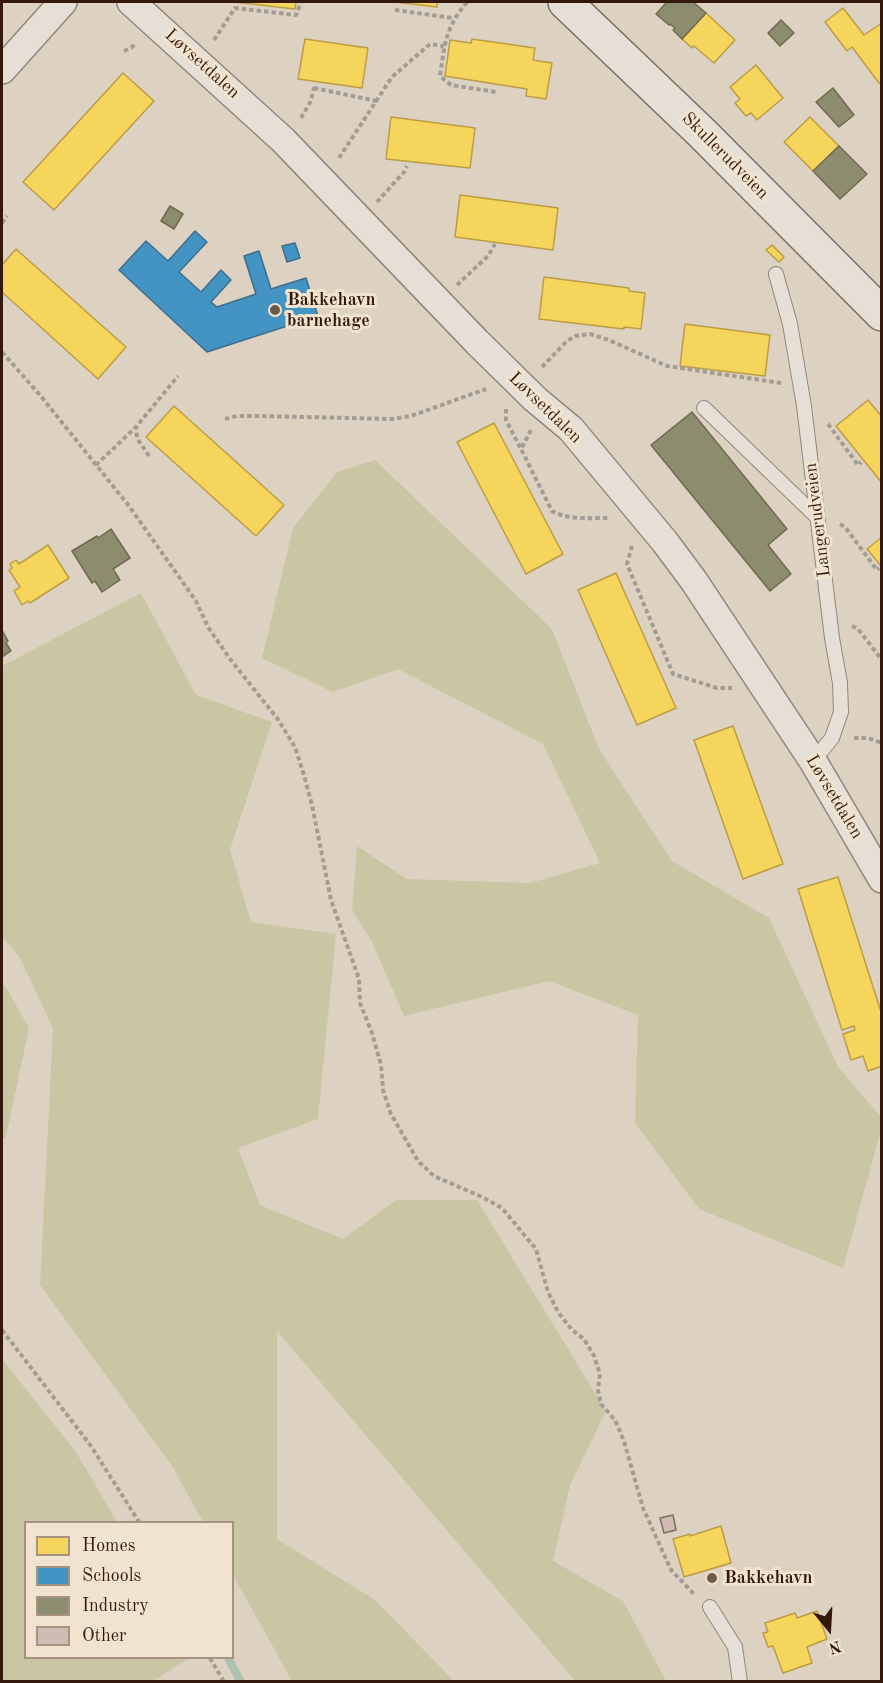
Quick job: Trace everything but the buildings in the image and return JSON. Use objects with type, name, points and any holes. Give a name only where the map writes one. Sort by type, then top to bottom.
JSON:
[{"type":"main road","name":"Skullerudveien","points":[[565,2],[666,97],[882,314]]},
{"type":"street","points":[[2,70],[63,2]]},
{"type":"street","name":"Løvsetdalen","points":[[131,2],[199,61],[283,140],[439,302],[516,395],[571,429],[665,542],[700,590],[813,761],[882,879]]},
{"type":"lane","name":"Langerudveien","points":[[776,274],[790,324],[805,415],[841,693],[841,712],[832,738],[813,761]]},
{"type":"lane","points":[[704,408],[818,522]]},
{"type":"lane","points":[[710,1607],[735,1647],[740,1682]]},
{"type":"path","points":[[199,61],[235,8],[296,15],[301,2]]},
{"type":"path","points":[[467,2],[453,18],[444,46],[440,76],[451,85],[496,92]]},
{"type":"path","points":[[395,10],[453,18]]},
{"type":"path","points":[[322,180],[333,169],[376,101],[402,67],[430,44],[444,46]]},
{"type":"path","points":[[283,140],[299,121],[314,88],[376,101]]},
{"type":"path","points":[[359,218],[404,172],[407,166]]},
{"type":"path","points":[[2,223],[7,216]]},
{"type":"path","points":[[439,302],[488,256],[495,244]]},
{"type":"path","points":[[612,519],[571,516],[552,511],[506,420],[505,414],[516,395],[566,342],[575,336],[590,334],[667,366],[780,383],[800,383]]},
{"type":"path","points":[[2,352],[40,395],[153,539],[196,601],[208,627],[230,659],[277,718],[295,747],[309,795],[331,900],[359,979],[360,1004],[372,1033],[381,1065],[383,1090],[391,1114],[418,1161],[434,1176],[501,1208],[536,1250],[548,1292],[558,1312],[572,1330],[584,1339],[594,1356],[600,1374],[598,1390],[601,1404],[615,1420],[624,1441],[643,1508],[671,1570],[690,1591],[710,1607]]},
{"type":"path","points":[[96,465],[136,427],[178,376]]},
{"type":"path","points":[[225,419],[237,416],[261,416],[392,419],[436,408],[489,388]]},
{"type":"path","points":[[805,415],[817,414],[823,418],[858,465],[861,462]]},
{"type":"path","points":[[521,449],[536,422]]},
{"type":"path","points":[[136,427],[137,438],[149,456]]},
{"type":"path","points":[[818,522],[841,524],[877,570],[879,568]]},
{"type":"path","points":[[637,540],[628,554],[627,564],[673,674],[717,688],[730,689],[741,685]]},
{"type":"path","points":[[831,627],[848,625],[858,629],[882,660]]},
{"type":"path","points":[[832,738],[868,738],[882,743]]},
{"type":"path","points":[[2,1330],[90,1446],[137,1521]]},
{"type":"path","points":[[211,1659],[224,1682]]},
{"type":"shaded area","points":[[375,460],[552,629],[599,749],[672,861],[769,918],[838,1067],[881,1117],[881,1130],[843,1268],[699,1209],[635,1123],[638,1015],[549,981],[404,1016],[372,942],[352,910],[357,846],[407,879],[530,883],[600,863],[543,744],[398,669],[333,692],[262,658],[293,528],[337,472]]},
{"type":"shaded area","points":[[141,593],[196,695],[272,722],[230,850],[251,922],[336,934],[318,1119],[238,1148],[260,1205],[343,1239],[396,1200],[477,1200],[606,1411],[570,1485],[553,1561],[623,1601],[666,1681],[575,1681],[277,1331],[277,1539],[375,1600],[454,1681],[292,1681],[234,1577],[234,1521],[202,1521],[172,1466],[40,1285],[53,1028],[19,956],[2,937],[2,666]]},
{"type":"shaded area","points":[[2,983],[29,1028],[6,1137],[2,1140]]},
{"type":"shaded area","points":[[2,1359],[76,1452],[116,1521],[24,1521],[24,1659],[187,1659],[153,1681],[2,1681]]},
{"type":"waterway","points":[[229,1659],[241,1682]]},
{"type":"place","name":"Bakkehavn barnehage","points":[[275,310]]},
{"type":"place","name":"Bakkehavn","points":[[712,1578]]}]
